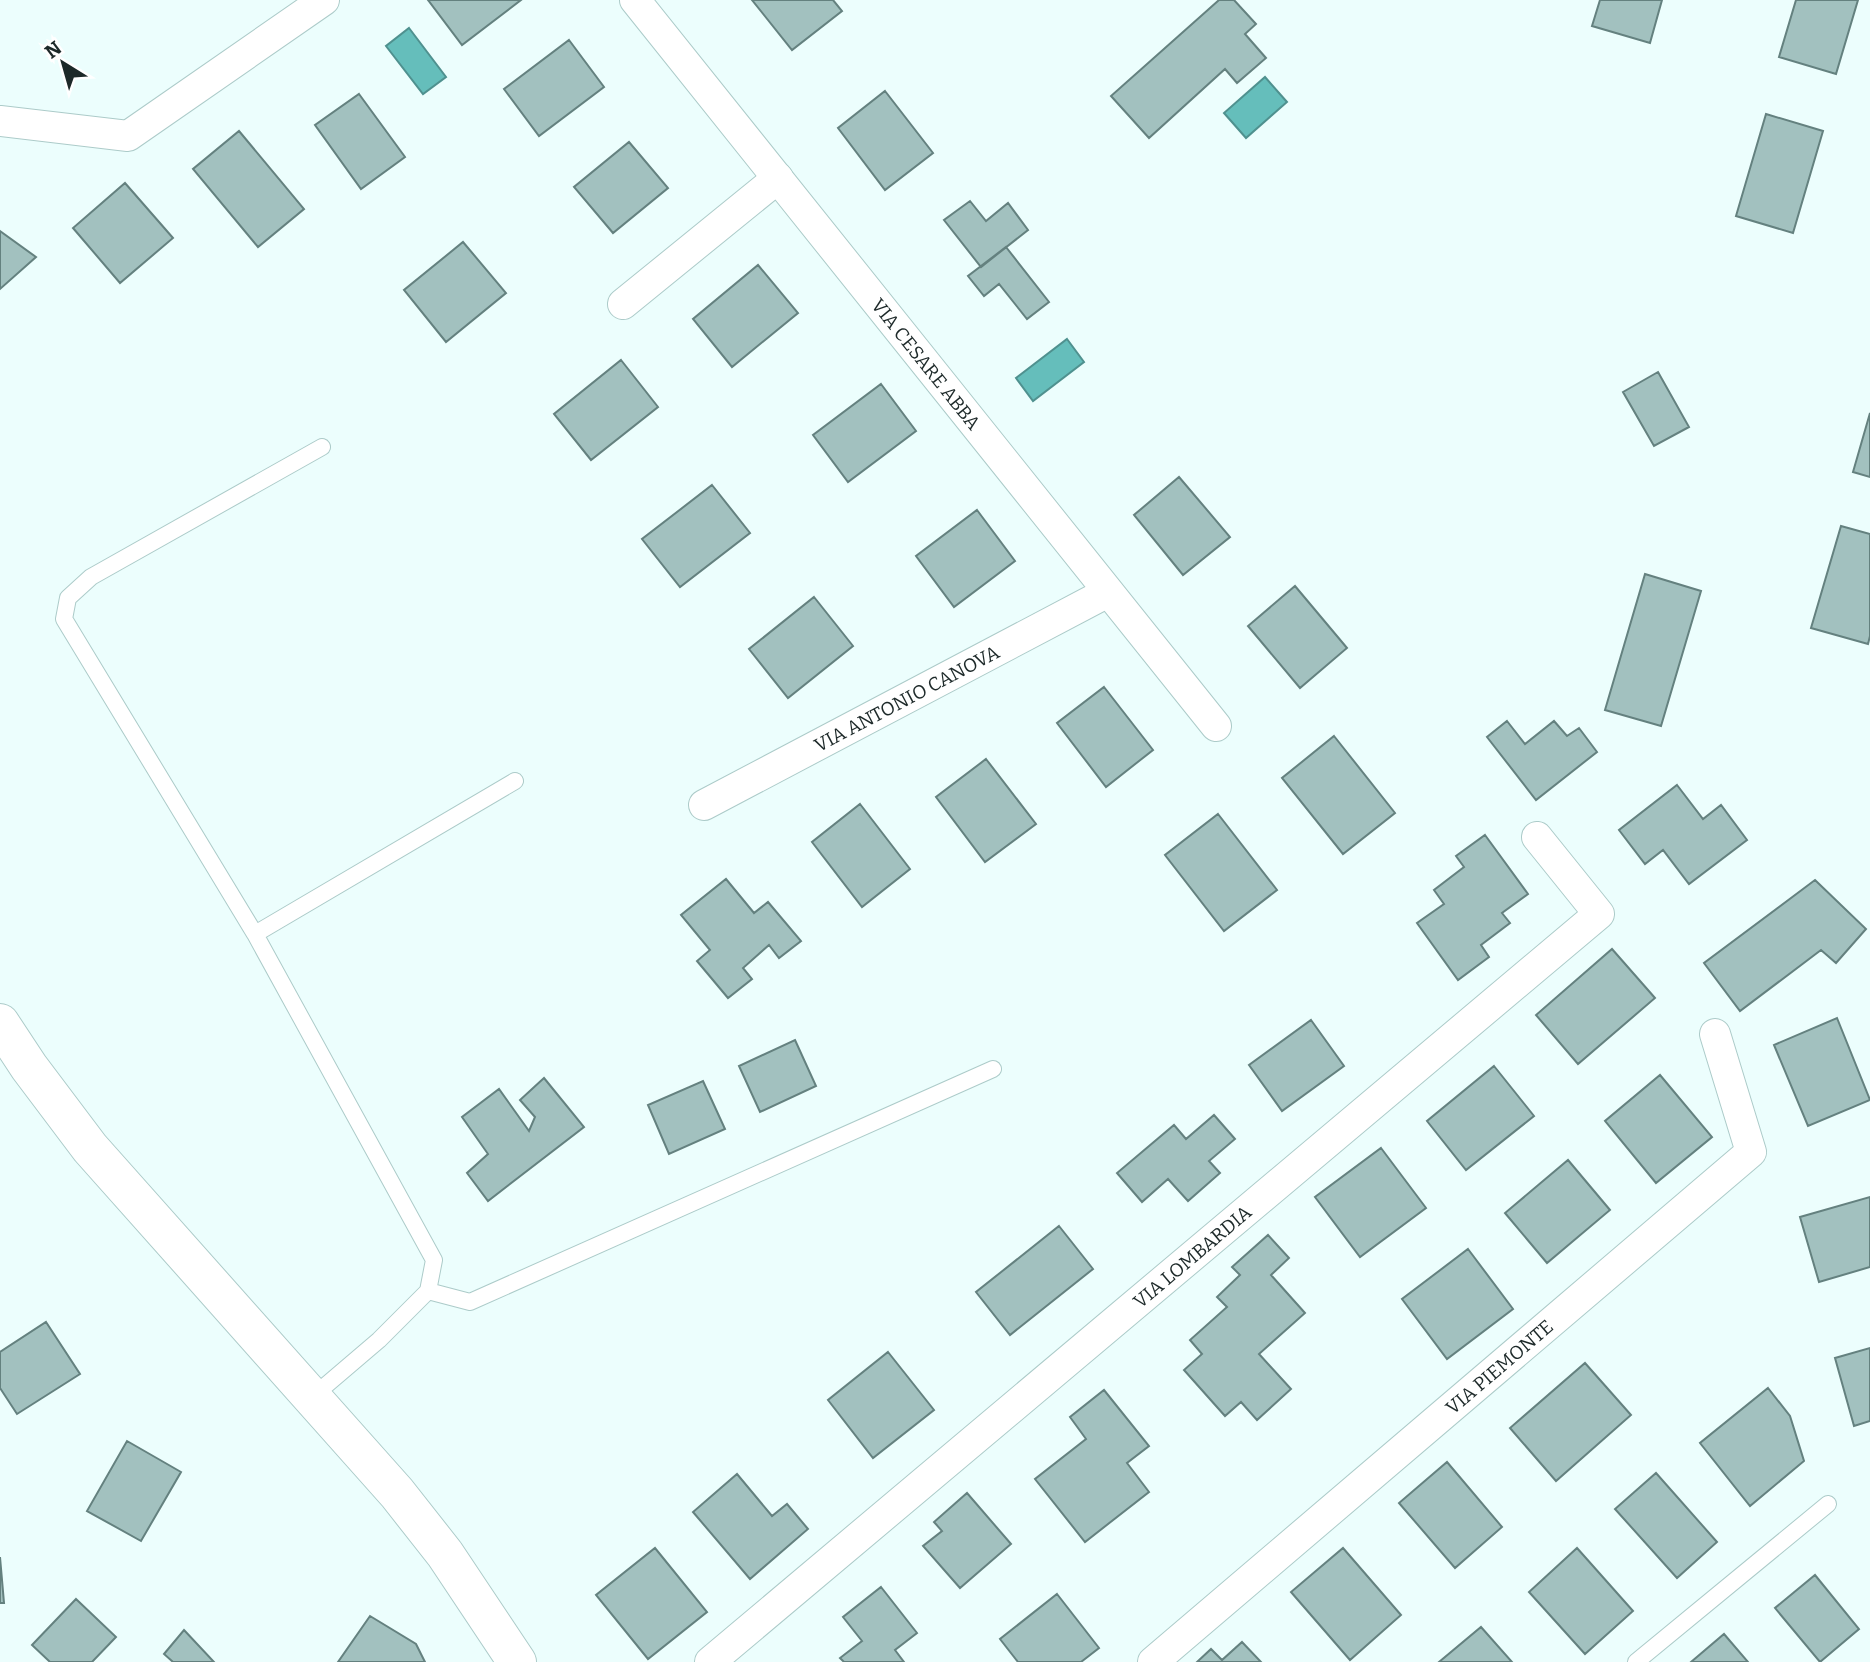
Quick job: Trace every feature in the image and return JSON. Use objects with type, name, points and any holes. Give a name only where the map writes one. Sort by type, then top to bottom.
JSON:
[{"type":"main road","points":[[0,1023],[29,1067],[90,1148],[397,1493],[445,1554],[517,1662]]},
{"type":"street","points":[[0,121],[128,136],[324,0]]},
{"type":"street","name":"VIA CESARE ABBA","points":[[635,0],[1216,726]]},
{"type":"street","points":[[622,304],[778,178]]},
{"type":"street","name":"VIA ANTONIO CANOVA","points":[[704,805],[1108,592]]},
{"type":"street","name":"VIA LOMBARDIA","points":[[710,1662],[1599,914],[1537,837]]},
{"type":"street","name":"VIA PIEMONTE","points":[[1153,1662],[1751,1152],[1715,1034]]},
{"type":"lane","points":[[311,1398],[379,1340],[428,1291],[434,1260],[255,934],[64,619],[68,598],[91,577],[322,447]]},
{"type":"lane","points":[[255,934],[515,780]]},
{"type":"lane","points":[[428,1291],[470,1302],[993,1069]]},
{"type":"lane","points":[[1636,1662],[1828,1504]]},
{"type":"water","points":[[409,28],[446,77],[423,94],[386,46]]},
{"type":"water","points":[[1265,77],[1287,102],[1246,138],[1224,113]]},
{"type":"water","points":[[1067,339],[1084,362],[1033,401],[1016,378]]},
{"type":"building","points":[[428,0],[521,0],[462,45]]},
{"type":"building","points":[[752,0],[833,0],[842,11],[792,50]]},
{"type":"building","points":[[1219,0],[1234,0],[1256,24],[1245,34],[1266,58],[1237,83],[1225,69],[1149,138],[1111,96]]},
{"type":"building","points":[[1600,0],[1662,0],[1650,43],[1592,26]]},
{"type":"building","points":[[1796,0],[1858,0],[1836,74],[1779,57]]},
{"type":"building","points":[[569,40],[604,87],[539,136],[504,89]]},
{"type":"building","points":[[885,91],[933,153],[885,190],[838,128]]},
{"type":"building","points":[[359,94],[405,157],[361,189],[315,125]]},
{"type":"building","points":[[1766,114],[1823,131],[1793,233],[1736,216]]},
{"type":"building","points":[[239,131],[304,209],[258,247],[193,169]]},
{"type":"building","points":[[629,142],[668,188],[613,233],[574,187]]},
{"type":"building","points":[[125,183],[173,238],[120,283],[73,228]]},
{"type":"building","points":[[970,201],[986,221],[1008,203],[1028,230],[981,267],[944,220]]},
{"type":"building","points":[[0,231],[36,257],[0,289]]},
{"type":"building","points":[[463,242],[506,293],[446,342],[404,290]]},
{"type":"building","points":[[1006,247],[1049,302],[1027,319],[999,284],[984,296],[968,276]]},
{"type":"building","points":[[758,265],[798,313],[732,367],[693,319]]},
{"type":"building","points":[[621,360],[658,407],[591,460],[554,414]]},
{"type":"building","points":[[1658,372],[1689,427],[1654,446],[1623,392]]},
{"type":"building","points":[[881,384],[916,431],[848,482],[813,435]]},
{"type":"building","points":[[1870,413],[1870,477],[1853,472]]},
{"type":"building","points":[[1179,477],[1230,537],[1183,575],[1134,515]]},
{"type":"building","points":[[712,485],[750,533],[680,587],[642,539]]},
{"type":"building","points":[[977,510],[1015,561],[954,607],[916,556]]},
{"type":"building","points":[[1841,526],[1870,534],[1868,644],[1811,628]]},
{"type":"building","points":[[1645,574],[1701,591],[1661,726],[1605,710]]},
{"type":"building","points":[[1295,586],[1347,648],[1300,688],[1248,626]]},
{"type":"building","points":[[814,597],[853,646],[788,698],[749,649]]},
{"type":"building","points":[[1104,687],[1153,750],[1106,787],[1057,723]]},
{"type":"building","points":[[1507,721],[1525,744],[1554,721],[1567,736],[1579,728],[1597,752],[1536,800],[1487,737]]},
{"type":"building","points":[[1334,736],[1395,813],[1343,854],[1282,778]]},
{"type":"building","points":[[986,759],[1036,824],[985,862],[936,797]]},
{"type":"building","points":[[1677,785],[1703,819],[1721,805],[1747,840],[1689,884],[1663,850],[1645,864],[1619,830]]},
{"type":"building","points":[[860,804],[910,869],[862,907],[812,842]]},
{"type":"building","points":[[1218,814],[1277,890],[1224,931],[1165,855]]},
{"type":"building","points":[[1485,835],[1528,894],[1502,913],[1510,923],[1481,945],[1489,957],[1458,980],[1417,923],[1444,904],[1434,890],[1464,867],[1456,856]]},
{"type":"building","points":[[726,879],[754,913],[768,902],[801,941],[779,958],[769,945],[743,968],[752,979],[728,998],[697,961],[710,950],[681,915]]},
{"type":"building","points":[[1815,880],[1866,929],[1836,963],[1821,950],[1740,1011],[1704,963]]},
{"type":"building","points":[[1612,949],[1655,998],[1578,1064],[1536,1015]]},
{"type":"building","points":[[1837,1018],[1870,1100],[1808,1126],[1774,1045]]},
{"type":"building","points":[[1311,1020],[1344,1066],[1282,1111],[1249,1065]]},
{"type":"building","points":[[795,1040],[816,1086],[760,1112],[739,1066]]},
{"type":"building","points":[[1494,1066],[1534,1116],[1466,1170],[1427,1121]]},
{"type":"building","points":[[1660,1075],[1712,1137],[1656,1183],[1605,1121]]},
{"type":"building","points":[[544,1078],[584,1127],[488,1201],[467,1173],[488,1154],[462,1117],[499,1089],[529,1131],[535,1117],[520,1100]]},
{"type":"building","points":[[703,1081],[725,1129],[669,1154],[648,1105]]},
{"type":"building","points":[[1214,1115],[1235,1139],[1209,1161],[1220,1173],[1188,1201],[1168,1179],[1142,1202],[1117,1173],[1174,1125],[1186,1139]]},
{"type":"building","points":[[1381,1148],[1426,1208],[1360,1257],[1315,1197]]},
{"type":"building","points":[[1568,1160],[1610,1210],[1547,1263],[1505,1213]]},
{"type":"building","points":[[1870,1197],[1870,1267],[1819,1282],[1800,1217]]},
{"type":"building","points":[[1059,1226],[1093,1269],[1010,1335],[976,1292]]},
{"type":"building","points":[[1268,1235],[1289,1258],[1271,1275],[1305,1313],[1259,1354],[1291,1389],[1257,1420],[1241,1402],[1225,1416],[1184,1370],[1202,1354],[1190,1340],[1227,1307],[1217,1297],[1240,1275],[1232,1267]]},
{"type":"building","points":[[1468,1249],[1513,1309],[1447,1359],[1402,1299]]},
{"type":"building","points":[[46,1322],[80,1374],[17,1414],[0,1388],[0,1352]]},
{"type":"building","points":[[1870,1348],[1870,1421],[1854,1426],[1835,1358]]},
{"type":"building","points":[[888,1352],[934,1410],[873,1458],[828,1400]]},
{"type":"building","points":[[1585,1363],[1631,1415],[1556,1481],[1510,1428]]},
{"type":"building","points":[[1768,1388],[1790,1416],[1804,1461],[1750,1506],[1700,1443]]},
{"type":"building","points":[[1104,1390],[1149,1446],[1127,1463],[1149,1492],[1085,1542],[1035,1479],[1086,1439],[1070,1417]]},
{"type":"building","points":[[127,1441],[181,1472],[141,1541],[87,1511]]},
{"type":"building","points":[[1447,1462],[1502,1527],[1455,1568],[1399,1503]]},
{"type":"building","points":[[1656,1473],[1717,1542],[1677,1578],[1615,1509]]},
{"type":"building","points":[[737,1474],[772,1516],[787,1504],[808,1529],[750,1579],[693,1512]]},
{"type":"building","points":[[967,1493],[1011,1544],[960,1588],[923,1546],[942,1531],[934,1522]]},
{"type":"building","points":[[655,1548],[707,1612],[648,1659],[596,1595]]},
{"type":"building","points":[[1343,1548],[1401,1615],[1350,1660],[1291,1592]]},
{"type":"building","points":[[1577,1548],[1633,1611],[1585,1654],[1529,1592]]},
{"type":"building","points":[[0,1557],[4,1603],[0,1603]]},
{"type":"building","points":[[1815,1575],[1859,1629],[1820,1662],[1775,1608]]},
{"type":"building","points":[[881,1587],[917,1633],[895,1650],[904,1662],[844,1662],[840,1658],[862,1641],[843,1617]]},
{"type":"building","points":[[1057,1594],[1099,1648],[1081,1662],[1018,1662],[1000,1639]]},
{"type":"building","points":[[76,1599],[116,1637],[92,1662],[50,1662],[32,1645]]},
{"type":"building","points":[[370,1616],[416,1644],[425,1662],[338,1662]]},
{"type":"building","points":[[1481,1627],[1512,1662],[1439,1662]]},
{"type":"building","points":[[184,1630],[214,1662],[173,1662],[164,1654]]},
{"type":"building","points":[[1724,1634],[1748,1662],[1691,1662]]},
{"type":"building","points":[[1242,1642],[1261,1662],[1197,1662],[1211,1649],[1222,1660]]}]
